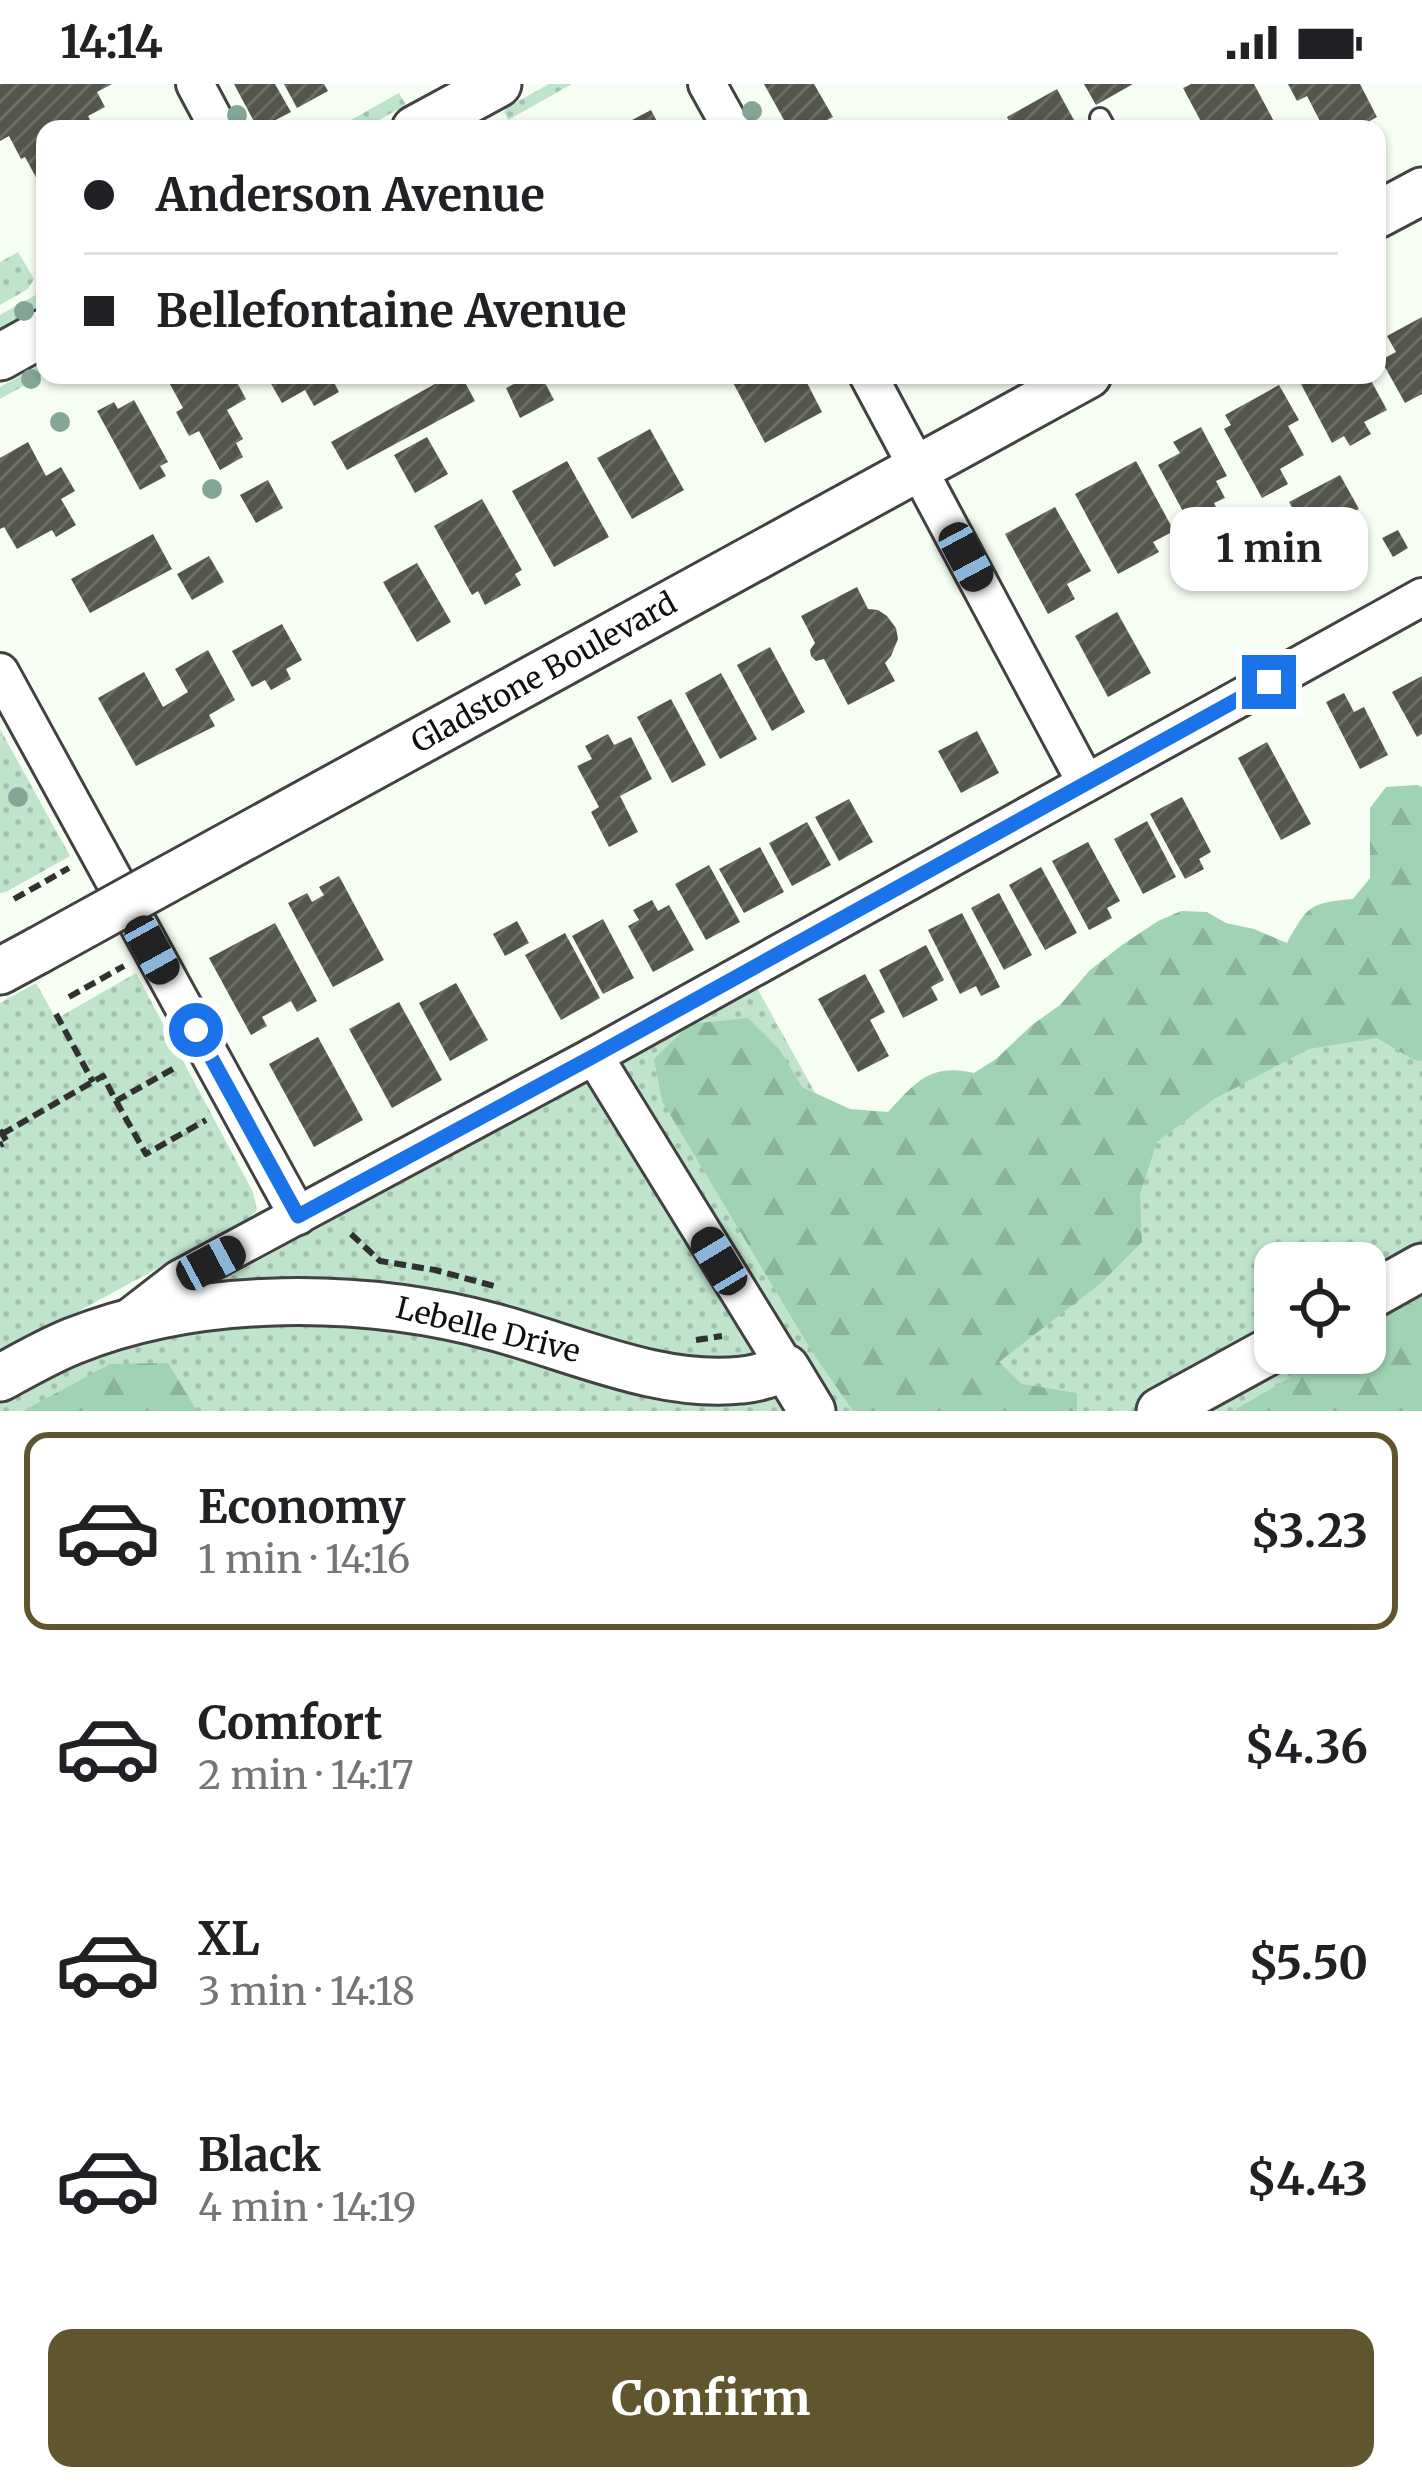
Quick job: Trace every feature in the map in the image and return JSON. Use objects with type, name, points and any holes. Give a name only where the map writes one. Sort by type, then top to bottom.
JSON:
[{"type":"street","points":[[195,84],[215,120]]},
{"type":"street","points":[[432,120],[498,84]]},
{"type":"street","points":[[707,84],[727,120]]},
{"type":"street","points":[[1386,210],[1422,191]]},
{"type":"street","points":[[0,357],[36,337]]},
{"type":"street","points":[[873,384],[1085,783]]},
{"type":"street","name":"Gladstone Boulevard","points":[[19,960],[1072,384]]},
{"type":"street","points":[[116,1328],[179,1280],[1422,597]]},
{"type":"street","points":[[0,672],[298,1216]]},
{"type":"street","points":[[594,1056],[812,1411]]},
{"type":"street","points":[[1386,1288],[1422,1268]]},
{"type":"street","name":"Lebelle Drive","points":[[0,1378],[75,1340],[174,1314],[249,1304],[375,1304],[488,1325],[665,1375],[727,1382],[786,1368]]},
{"type":"street","points":[[1160,1411],[1254,1360]]},
{"type":"path","points":[[14,899],[69,868]]},
{"type":"path","points":[[69,997],[118,970]]},
{"type":"path","points":[[56,1013],[93,1082]]},
{"type":"path","points":[[116,1101],[178,1066]]},
{"type":"path","points":[[0,1145],[7,1142],[1,1132],[103,1076],[146,1154],[206,1120]]},
{"type":"green space","points":[[549,84],[572,84],[508,120],[506,108]]},
{"type":"green space","points":[[399,93],[406,105],[379,120],[351,120]]},
{"type":"green space","points":[[18,252],[34,279],[28,289],[0,305],[0,262]]},
{"type":"green space","points":[[36,295],[36,309],[0,329],[0,315]]},
{"type":"green space","points":[[36,367],[36,379],[0,399],[0,387]]},
{"type":"green space","points":[[0,729],[70,856],[0,893]]},
{"type":"green space","points":[[1386,787],[1422,787],[1422,1061],[1377,1038],[1309,1049],[1214,1099],[1157,1142],[1140,1194],[1142,1242],[1100,1284],[999,1362],[1022,1384],[1077,1393],[1077,1411],[853,1411],[811,1350],[662,1101],[654,1059],[690,1024],[748,1018],[779,1049],[802,1087],[850,1109],[888,1112],[935,1073],[974,1073],[996,1059],[1060,1005],[1089,971],[1158,921],[1181,911],[1207,912],[1287,943],[1312,908],[1353,899],[1370,878],[1370,808]]},
{"type":"green space","points":[[1422,880],[1422,1400],[1402,1411],[0,1411],[0,1402],[757,988],[869,1190]]},
{"type":"green space","points":[[136,973],[253,1192],[257,1210],[0,1354],[0,1003],[36,983],[56,1019]]},
{"type":"green space","points":[[1422,1291],[1422,1411],[1233,1411],[1296,1374],[1386,1374],[1386,1316]]},
{"type":"green space","points":[[168,1363],[197,1411],[23,1411],[110,1364]]},
{"type":"building","points":[[0,84],[112,84],[97,92],[105,107],[88,116],[90,120],[36,120],[36,177],[9,136],[0,141]]},
{"type":"building","points":[[234,84],[275,84],[291,112],[275,120],[253,120]]},
{"type":"building","points":[[284,84],[324,84],[328,91],[297,108]]},
{"type":"building","points":[[764,84],[814,84],[833,117],[828,120],[784,120]]},
{"type":"building","points":[[1084,84],[1133,84],[1096,105]]},
{"type":"building","points":[[1254,84],[1273,120],[1200,120],[1183,88]]},
{"type":"building","points":[[1288,84],[1360,84],[1377,117],[1319,120],[1307,96],[1297,101]]},
{"type":"building","points":[[1057,89],[1074,120],[1008,120]]},
{"type":"building","points":[[651,110],[656,120],[632,120]]},
{"type":"building","points":[[1422,317],[1422,394],[1405,403],[1386,369],[1386,357],[1396,352],[1387,336]]},
{"type":"building","points":[[170,384],[238,384],[246,399],[227,410],[243,439],[236,443],[243,457],[220,470],[199,431],[189,436],[176,412],[183,408]]},
{"type":"building","points":[[271,384],[335,384],[339,392],[314,406],[305,390],[282,403]]},
{"type":"building","points":[[435,384],[466,384],[475,401],[347,470],[331,442]]},
{"type":"building","points":[[546,384],[554,400],[520,418],[506,388]]},
{"type":"building","points":[[734,384],[808,384],[822,412],[765,443]]},
{"type":"building","points":[[1301,384],[1373,384],[1387,410],[1364,422],[1371,434],[1350,446],[1344,436],[1332,443]]},
{"type":"building","points":[[1279,385],[1299,420],[1288,426],[1304,455],[1280,469],[1288,484],[1262,498],[1224,429],[1231,425],[1225,415]]},
{"type":"building","points":[[134,400],[168,462],[160,466],[166,476],[140,490],[97,411],[114,402],[118,409]]},
{"type":"building","points":[[1201,427],[1227,476],[1216,481],[1225,498],[1214,503],[1221,516],[1193,530],[1158,465],[1180,453],[1173,442]]},
{"type":"building","points":[[650,429],[684,490],[632,519],[597,458]]},
{"type":"building","points":[[427,437],[448,474],[415,493],[394,455]]},
{"type":"building","points":[[28,442],[46,476],[61,467],[75,491],[61,499],[76,525],[56,537],[52,530],[17,549],[4,527],[0,529],[0,458]]},
{"type":"building","points":[[567,461],[609,537],[554,567],[512,491]]},
{"type":"building","points":[[1136,461],[1174,531],[1153,542],[1159,552],[1118,574],[1075,494]]},
{"type":"building","points":[[1340,475],[1359,509],[1308,537],[1289,502]]},
{"type":"building","points":[[268,480],[283,508],[256,523],[240,495]]},
{"type":"building","points":[[482,499],[522,570],[515,574],[521,585],[485,605],[478,591],[472,595],[434,526]]},
{"type":"building","points":[[1055,507],[1091,571],[1067,584],[1075,599],[1048,614],[1005,534]]},
{"type":"building","points":[[1398,530],[1408,548],[1393,557],[1382,538]]},
{"type":"building","points":[[153,534],[172,569],[90,613],[71,579]]},
{"type":"building","points":[[1232,537],[1248,569],[1213,588],[1196,557]]},
{"type":"building","points":[[209,556],[224,582],[192,600],[177,574]]},
{"type":"building","points":[[417,563],[451,622],[417,642],[383,582]]},
{"type":"building","points":[[857,587],[868,609],[887,616],[896,628],[898,639],[885,663],[895,681],[848,705],[824,659],[816,661],[811,656],[815,643],[801,616]]},
{"type":"building","points":[[1117,612],[1151,673],[1108,697],[1075,636]]},
{"type":"building","points":[[282,624],[302,660],[286,669],[291,679],[271,690],[265,680],[252,687],[232,651]]},
{"type":"building","points":[[770,647],[805,712],[772,731],[737,665]]},
{"type":"building","points":[[208,650],[235,700],[209,715],[215,726],[136,766],[98,698],[144,672],[163,707],[188,692],[175,669]]},
{"type":"building","points":[[721,673],[757,739],[720,759],[685,693]]},
{"type":"building","points":[[1422,676],[1422,734],[1417,737],[1392,692]]},
{"type":"building","points":[[1344,693],[1354,712],[1364,707],[1388,755],[1360,769],[1326,702]]},
{"type":"building","points":[[671,699],[706,765],[672,783],[637,717]]},
{"type":"building","points":[[977,731],[999,773],[961,793],[938,751]]},
{"type":"building","points":[[608,734],[614,745],[631,737],[652,779],[620,796],[638,832],[609,847],[591,812],[599,807],[577,766],[592,759],[585,746]]},
{"type":"building","points":[[1267,742],[1311,824],[1281,840],[1238,758]]},
{"type":"building","points":[[1182,797],[1211,852],[1199,859],[1204,869],[1185,879],[1150,814]]},
{"type":"building","points":[[849,799],[873,842],[839,861],[815,817]]},
{"type":"building","points":[[1147,821],[1176,877],[1143,894],[1114,839]]},
{"type":"building","points":[[807,822],[831,865],[792,886],[769,843]]},
{"type":"building","points":[[1088,842],[1120,901],[1107,908],[1112,918],[1089,930],[1052,861]]},
{"type":"building","points":[[760,847],[784,892],[744,913],[719,869]]},
{"type":"building","points":[[709,865],[740,922],[706,940],[675,884]]},
{"type":"building","points":[[1041,867],[1077,933],[1045,950],[1009,885]]},
{"type":"building","points":[[339,876],[384,960],[333,987],[288,903],[307,893],[312,902],[324,895],[319,887]]},
{"type":"building","points":[[999,893],[1032,955],[1004,970],[971,908]]},
{"type":"building","points":[[652,900],[658,911],[669,905],[694,950],[653,972],[628,926],[639,920],[633,910]]},
{"type":"building","points":[[962,913],[1000,987],[981,996],[976,986],[960,994],[928,930]]},
{"type":"building","points":[[603,919],[634,978],[603,994],[572,936]]},
{"type":"building","points":[[517,921],[529,943],[505,956],[493,934]]},
{"type":"building","points":[[275,923],[317,1001],[297,1012],[291,1001],[262,1017],[267,1026],[251,1035],[209,958]]},
{"type":"building","points":[[565,933],[600,998],[561,1020],[525,955]]},
{"type":"building","points":[[926,945],[944,980],[931,987],[938,1000],[903,1018],[879,970]]},
{"type":"building","points":[[865,974],[885,1012],[870,1020],[889,1056],[858,1072],[818,999]]},
{"type":"building","points":[[456,983],[488,1040],[450,1061],[419,1003]]},
{"type":"building","points":[[399,1002],[442,1080],[392,1108],[349,1029]]},
{"type":"building","points":[[318,1037],[363,1120],[314,1147],[269,1064]]},
{"type":"route","points":[[196,1030],[298,1216],[1269,682]]}]
